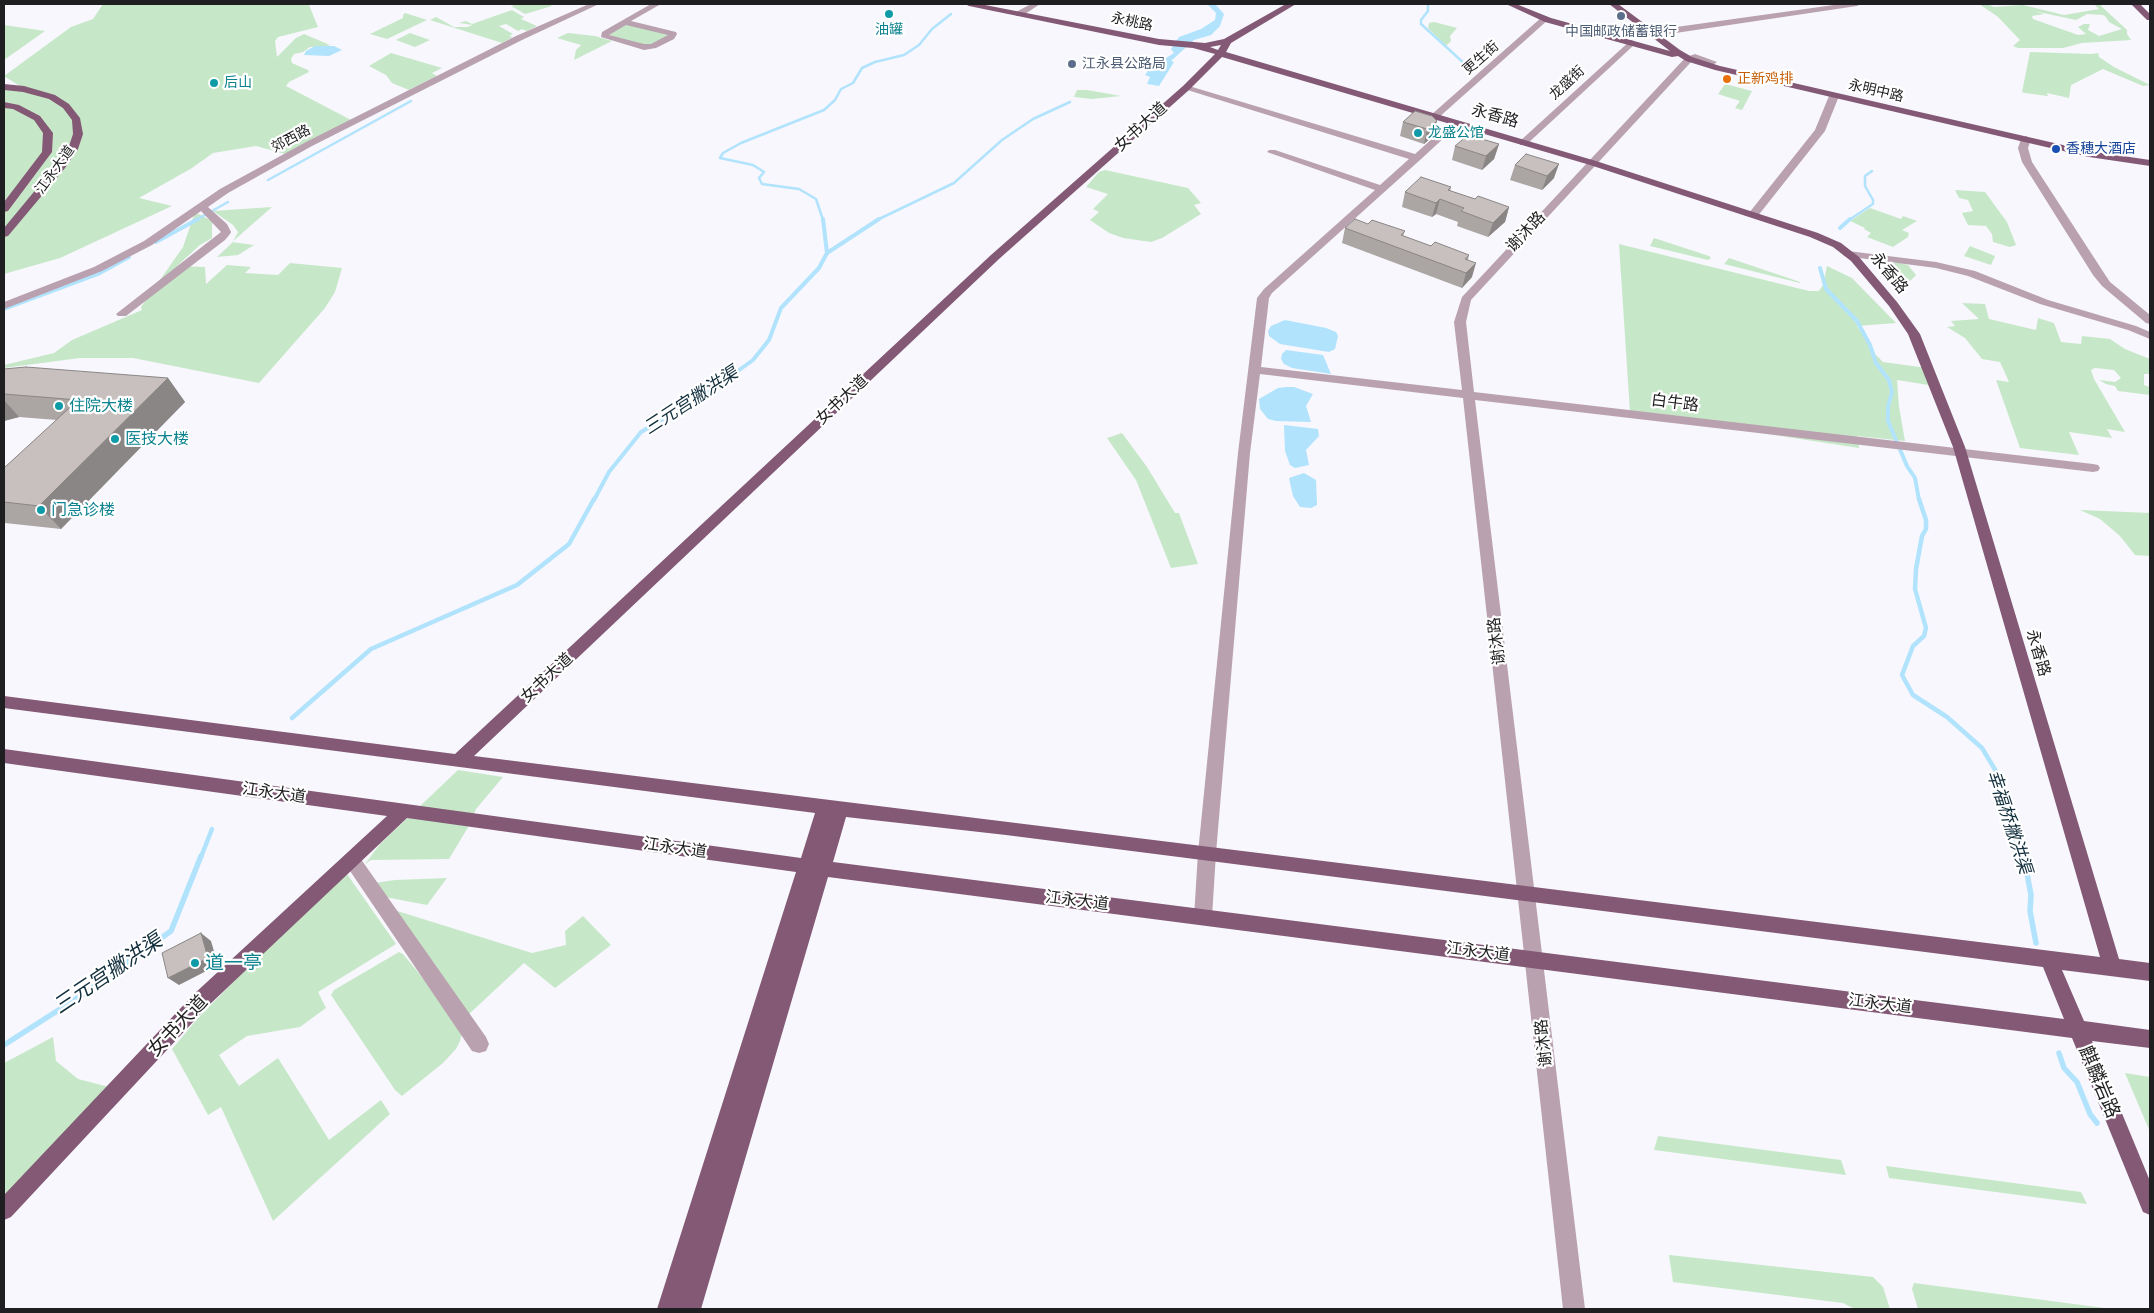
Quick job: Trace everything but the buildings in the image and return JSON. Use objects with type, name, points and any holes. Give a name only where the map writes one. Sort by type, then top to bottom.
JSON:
[{"type":"main road","name":"永桃路","points":[[969,4],[1172,44],[1196,46]]},
{"type":"main road","points":[[1221,46],[1292,4]]},
{"type":"main road","points":[[1510,4],[1545,19],[1662,49]]},
{"type":"main road","points":[[1613,4],[1648,30],[1662,49]]},
{"type":"main road","points":[[1624,4],[1682,47],[1717,65]]},
{"type":"main road","points":[[2135,4],[2150,18]]},
{"type":"main road","points":[[1629,42],[1648,30]]},
{"type":"main road","name":"永香路","points":[[1196,46],[1221,46],[1434,117],[1593,163],[1814,234],[1837,245],[1855,259],[1893,304],[1914,334],[1961,454],[2112,967]]},
{"type":"main road","name":"女书大道","points":[[458,761],[994,257],[1186,88],[1221,46]]},
{"type":"main road","name":"永明中路","points":[[1717,65],[1834,96],[2089,154],[2150,163]]},
{"type":"main road","name":"永明中路","points":[[1717,65],[2087,149],[2150,158]]},
{"type":"main road","name":"江永大道","points":[[4,87],[24,89],[52,97],[66,106],[77,120],[78,134],[73,149],[61,166],[4,234]]},
{"type":"main road","name":"江永大道","points":[[4,105],[16,107],[37,118],[48,133],[46,152],[4,209]]},
{"type":"main road","points":[[4,702],[458,761],[2150,972]]},
{"type":"main road","name":"江永大道","points":[[4,756],[814,867],[2150,1039]]},
{"type":"main road","points":[[690,1309],[832,808]]},
{"type":"main road","name":"女书大道","points":[[4,1210],[202,1000],[405,810]]},
{"type":"main road","points":[[668,1309],[814,867]]},
{"type":"main road","name":"麒麟岩路","points":[[2049,959],[2150,1204]]},
{"type":"street","name":"郊西路","points":[[4,306],[98,269],[206,211],[309,144],[519,38],[595,4]]},
{"type":"street","points":[[624,22],[674,35],[647,48],[605,37],[605,34],[624,22],[657,4]]},
{"type":"street","points":[[1019,14],[1036,4]]},
{"type":"street","points":[[1662,32],[1857,4]]},
{"type":"street","name":"更生街","points":[[1434,117],[1545,19]]},
{"type":"street","name":"龙盛街","points":[[1523,143],[1629,42]]},
{"type":"street","points":[[1682,47],[1689,55],[1685,63]]},
{"type":"street","points":[[1662,49],[1677,60],[1685,63],[1717,65]]},
{"type":"street","name":"谢沐路","points":[[1574,1309],[1460,322],[1466,299],[1536,221],[1593,163],[1685,63]]},
{"type":"street","points":[[1186,88],[1417,158]]},
{"type":"street","points":[[1753,215],[1820,131],[1834,96]]},
{"type":"street","points":[[1203,917],[1207,853],[1244,453],[1263,298],[1268,291],[1455,123]]},
{"type":"street","points":[[2026,139],[2023,148],[2027,162],[2099,275],[2110,288],[2150,321]]},
{"type":"street","points":[[1272,152],[1383,189]]},
{"type":"street","points":[[122,314],[221,238],[226,232],[206,211]]},
{"type":"street","points":[[1848,254],[1936,265],[1971,273],[2044,302],[2132,328],[2150,336]]},
{"type":"street","name":"白牛路","points":[[1254,370],[1898,447],[2093,468]]},
{"type":"street","points":[[352,860],[479,1044]]},
{"type":"green space","points":[[103,4],[311,4],[309,5],[318,27],[278,37],[275,41],[277,57],[296,38],[304,34],[330,45],[310,47],[303,52],[294,54],[291,59],[292,63],[309,72],[289,82],[286,86],[355,122],[289,155],[256,146],[213,153],[192,168],[139,198],[172,206],[60,258],[4,274],[4,87],[23,88],[4,76],[71,27],[93,19]]},
{"type":"green space","points":[[518,4],[548,4],[552,6],[525,14],[511,6]]},
{"type":"green space","points":[[1979,4],[1987,4],[1994,7],[2023,5],[2064,15],[2099,9],[2094,4],[2099,4],[2127,30],[2131,40],[2082,43],[2063,48],[2018,48],[2013,46],[2020,40],[1998,17]],"holes":[[[2034,11],[2076,20],[2087,14],[2103,15],[2109,22],[2122,29],[2099,36],[2088,30],[2090,24],[2084,24],[2078,27],[2086,34],[2078,35],[2033,19],[2032,16],[2044,14]]]},
{"type":"green space","points":[[512,10],[524,17],[521,19],[537,26],[527,31],[522,29],[518,31],[506,24],[499,26],[513,34],[509,36],[513,37],[502,43],[430,20],[436,17],[454,27],[467,27],[473,25],[459,23],[466,21],[472,24]]},
{"type":"green space","points":[[405,13],[427,20],[387,39],[370,34],[403,18]]},
{"type":"green space","points":[[624,22],[673,34],[647,47],[605,34]]},
{"type":"green space","points":[[1434,22],[1457,28],[1450,36],[1451,41],[1446,46],[1428,28],[1429,23]]},
{"type":"green space","points":[[4,25],[45,31],[4,60]]},
{"type":"green space","points":[[410,33],[430,40],[415,47],[396,40]]},
{"type":"green space","points":[[568,33],[595,36],[612,41],[574,60],[576,50],[581,45],[557,38]]},
{"type":"green space","points":[[2030,52],[2098,53],[2099,57],[2114,67],[2150,85],[2143,86],[2103,69],[2071,85],[2069,98],[2047,93],[2048,96],[2025,93],[2022,92]]},
{"type":"green space","points":[[391,53],[442,68],[432,73],[437,76],[409,90],[392,83],[386,75],[369,66]]},
{"type":"green space","points":[[1725,84],[1752,91],[1742,110],[1735,108],[1740,101],[1718,94]]},
{"type":"green space","points":[[1077,90],[1121,96],[1092,99],[1074,97]]},
{"type":"green space","points":[[1105,170],[1188,188],[1201,203],[1194,205],[1201,214],[1162,238],[1151,242],[1123,238],[1109,233],[1090,220],[1099,212],[1093,209],[1108,194],[1086,187],[1099,172]]},
{"type":"green space","points":[[1955,190],[1985,192],[2007,222],[2016,245],[2010,247],[1993,242],[1992,234],[1986,226],[1968,225],[1962,213],[1973,211],[1968,200],[1959,198]]},
{"type":"green space","points":[[272,207],[233,241],[238,232],[233,225],[213,211]]},
{"type":"green space","points":[[1870,208],[1901,219],[1903,216],[1917,221],[1902,230],[1909,233],[1908,237],[1893,247],[1867,237],[1871,233],[1850,221]]},
{"type":"green space","points":[[195,212],[212,221],[212,238],[200,245],[177,266],[205,267],[206,284],[227,265],[251,267],[245,273],[278,275],[290,263],[342,268],[335,292],[325,308],[259,383],[133,358],[80,358],[4,368],[4,365],[54,353],[72,340],[142,310],[141,307],[183,247]]},
{"type":"green space","points":[[1654,238],[1711,258],[1708,260],[1650,246]]},
{"type":"green space","points":[[233,242],[254,245],[238,255],[217,257]]},
{"type":"green space","points":[[1619,244],[1809,291],[1819,291],[1823,285],[1827,266],[1852,278],[1896,323],[1857,326],[1875,354],[1883,362],[1927,368],[1935,386],[1897,380],[1899,407],[1905,441],[1857,436],[1859,448],[1630,413]]},
{"type":"green space","points":[[1970,246],[1995,256],[1991,265],[1964,256]]},
{"type":"green space","points":[[1729,258],[1800,282],[1800,283],[1724,264]]},
{"type":"green space","points":[[1897,262],[1908,265],[1916,275],[1910,281],[1888,271],[1889,265]]},
{"type":"green space","points":[[1962,303],[1985,304],[1989,319],[2036,330],[2038,318],[2054,323],[2061,342],[2081,344],[2082,336],[2110,339],[2125,349],[2150,359],[2150,374],[2144,374],[2144,385],[2150,387],[2150,395],[2118,391],[2115,386],[2099,380],[2115,382],[2121,378],[2114,370],[2095,368],[2091,370],[2094,379],[2125,432],[2107,429],[2112,438],[2069,432],[2079,455],[2020,448],[1996,380],[2009,382],[2000,362],[1982,359],[1965,338],[1947,327],[1955,326],[1951,321],[1979,319]]},
{"type":"green space","points":[[1122,433],[1147,467],[1175,513],[1179,513],[1198,564],[1171,568],[1136,480],[1107,438]]},
{"type":"green space","points":[[2080,510],[2150,513],[2150,556],[2135,555],[2120,536],[2100,519]]},
{"type":"green space","points":[[458,770],[503,777],[476,809],[470,824],[449,859],[371,860],[365,864],[380,844]]},
{"type":"green space","points":[[347,874],[396,944],[318,992],[326,1008],[300,1027],[247,1036],[219,1055],[239,1086],[278,1058],[329,1140],[381,1100],[390,1114],[273,1221],[221,1107],[208,1115],[172,1049],[198,1018],[249,966]]},
{"type":"green space","points":[[447,878],[427,905],[385,897],[375,883],[395,880]]},
{"type":"green space","points":[[394,910],[532,953],[566,945],[565,931],[583,916],[611,945],[555,988],[524,963],[469,1014]]},
{"type":"green space","points":[[399,952],[403,954],[463,1027],[456,1049],[443,1063],[402,1096],[395,1090],[331,995],[334,990]]},
{"type":"green space","points":[[53,1037],[56,1061],[78,1079],[117,1089],[4,1210],[4,1063]]},
{"type":"green space","points":[[2125,1073],[2150,1077],[2150,1132]]},
{"type":"green space","points":[[1658,1136],[1841,1160],[1846,1175],[1654,1150]]},
{"type":"green space","points":[[1886,1166],[2081,1192],[2087,1204],[1889,1178]]},
{"type":"green space","points":[[1669,1255],[1873,1277],[1883,1287],[1890,1309],[1855,1309],[1843,1303],[1673,1282]]},
{"type":"green space","points":[[1914,1283],[2112,1309],[1918,1309],[1912,1289]]},
{"type":"water","points":[[1207,4],[1215,4],[1224,14],[1220,26],[1211,35],[1194,40],[1171,61],[1174,62],[1159,86],[1147,84],[1150,77],[1145,75],[1156,60],[1163,60],[1174,53],[1171,49],[1179,37],[1201,29],[1215,20],[1216,13]]},
{"type":"water","points":[[315,46],[334,46],[342,50],[329,56],[304,55],[306,51]]},
{"type":"water","points":[[1285,320],[1326,328],[1336,332],[1338,336],[1335,349],[1329,352],[1280,344],[1269,336],[1268,331],[1271,326]]},
{"type":"water","points":[[1286,350],[1323,355],[1331,374],[1292,368],[1284,364],[1281,359],[1282,354]]},
{"type":"water","points":[[1294,387],[1313,394],[1306,406],[1311,422],[1268,419],[1260,409],[1259,399],[1278,388]]},
{"type":"water","points":[[1284,425],[1318,429],[1319,436],[1306,450],[1309,465],[1295,468],[1290,465],[1285,451]]},
{"type":"water","points":[[1304,473],[1316,480],[1317,505],[1311,508],[1300,507],[1293,496],[1289,478]]},
{"type":"waterway","points":[[1428,4],[1428,11],[1421,20],[1421,24],[1466,65]]},
{"type":"waterway","name":"三元宫撇洪渠","points":[[823,220],[816,199],[799,189],[762,184],[759,178],[764,172],[753,165],[720,158],[723,153],[741,143],[824,110],[835,100],[841,89],[853,83],[862,68],[875,62],[904,55],[919,45],[932,29],[951,14]]},
{"type":"waterway","points":[[268,180],[411,101]]},
{"type":"waterway","name":"三元宫撇洪渠","points":[[879,219],[954,183],[1002,140],[1033,119],[1070,102]]},
{"type":"waterway","name":"幸福桥撇洪渠","points":[[1849,220],[1873,204],[1873,200],[1865,186],[1865,176],[1872,171]]},
{"type":"waterway","points":[[196,220],[228,202]]},
{"type":"waterway","points":[[156,242],[198,219]]},
{"type":"waterway","points":[[823,219],[827,253]]},
{"type":"waterway","name":"三元宫撇洪渠","points":[[827,253],[879,219]]},
{"type":"waterway","name":"幸福桥撇洪渠","points":[[1840,228],[1850,219]]},
{"type":"waterway","name":"三元宫撇洪渠","points":[[594,500],[609,472],[641,432],[710,391],[753,360],[769,340],[781,308],[819,268],[827,253]]},
{"type":"waterway","points":[[4,309],[98,274],[129,257]]},
{"type":"waterway","name":"幸福桥撇洪渠","points":[[1820,268],[1826,289],[1857,321],[1870,345],[1876,363],[1889,380],[1892,392],[1888,407],[1888,421],[1907,466],[1915,478],[1919,500]]},
{"type":"waterway","name":"三元宫撇洪渠","points":[[292,718],[371,649],[517,585],[569,544],[594,499]]},
{"type":"waterway","name":"幸福桥撇洪渠","points":[[1919,499],[1926,520],[1926,529],[1922,536],[1916,569],[1915,589],[1926,628],[1924,636],[1913,646],[1902,675],[1913,695],[1947,717],[1982,748],[1997,773],[2002,789],[2003,810],[2014,845],[2021,857]]},
{"type":"waterway","name":"三元宫撇洪渠","points":[[201,857],[212,829]]},
{"type":"waterway","name":"三元宫撇洪渠","points":[[4,1045],[82,995],[171,931],[201,856]]},
{"type":"waterway","name":"幸福桥撇洪渠","points":[[2021,856],[2025,863],[2031,895],[2030,911],[2036,943]]},
{"type":"waterway","name":"幸福桥撇洪渠","points":[[2059,1053],[2064,1068],[2077,1082],[2090,1114],[2097,1123]]},
{"type":"place","name":"油罐","points":[[889,14]]},
{"type":"place","name":"中国邮政储蓄银行","points":[[1621,16]]},
{"type":"place","name":"江永县公路局","points":[[1072,64]]},
{"type":"place","name":"正新鸡排","points":[[1727,79]]},
{"type":"place","name":"后山","points":[[214,83]]},
{"type":"place","name":"龙盛公馆","points":[[1418,133]]},
{"type":"place","name":"香穗大酒店","points":[[2056,149]]},
{"type":"place","name":"住院大楼","points":[[59,406]]},
{"type":"place","name":"医技大楼","points":[[115,439]]},
{"type":"place","name":"门急诊楼","points":[[41,510]]},
{"type":"place","name":"道一亭","points":[[195,963]]}]
